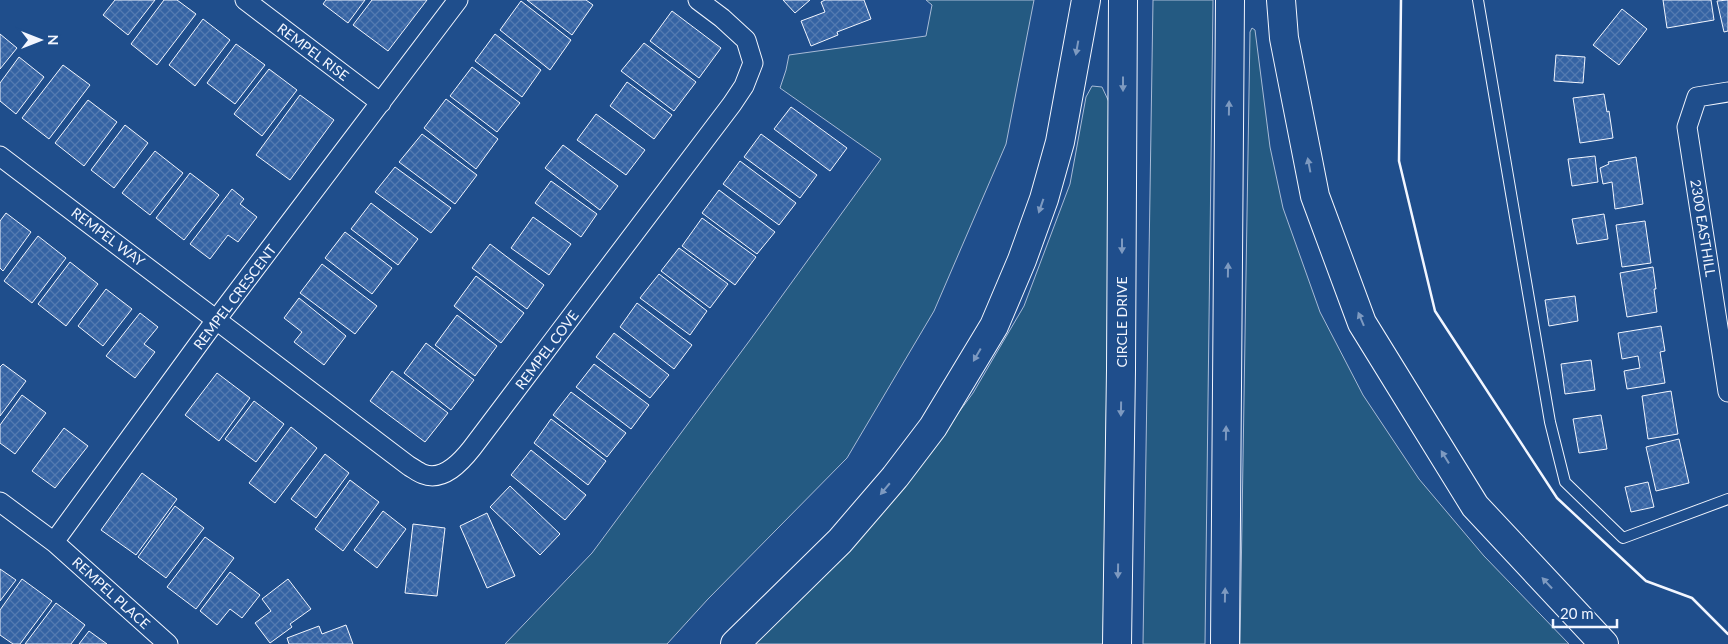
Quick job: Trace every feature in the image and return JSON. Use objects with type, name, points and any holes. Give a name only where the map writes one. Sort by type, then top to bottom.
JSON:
[{"type":"highway","points":[[735,644],[840,542],[895,477],[933,427],[994,326],[1022,260],[1044,199],[1060,142],[1086,0]]},
{"type":"highway","name":"CIRCLE DRIVE","points":[[1116,644],[1121,370],[1123,0]]},
{"type":"highway","points":[[1224,644],[1230,0]]},
{"type":"highway","points":[[1281,0],[1284,38],[1315,196],[1362,323],[1475,506],[1604,644]]},
{"type":"street","name":"REMPEL RISE","points":[[245,0],[381,103]]},
{"type":"street","name":"REMPEL CRESCENT","points":[[54,542],[216,320],[458,0]]},
{"type":"street","name":"REMPEL COVE","points":[[216,320],[424,475],[442,475],[459,464],[744,86],[753,63],[746,40],[722,18],[698,0]]},
{"type":"street","name":"2300 EASTHILL","points":[[1728,92],[1697,97],[1687,128],[1728,392]]},
{"type":"street","name":"REMPEL WAY","points":[[0,156],[216,320]]},
{"type":"street","points":[[0,502],[54,542]]},
{"type":"street","name":"REMPEL PLACE","points":[[54,542],[168,644]]},
{"type":"lane","points":[[1478,0],[1550,422],[1564,482],[1623,538],[1728,499]]},
{"type":"shaded area","points":[[926,0],[1034,0],[1006,144],[934,311],[847,458],[708,599],[667,644],[505,644],[592,553],[881,159],[780,88],[789,55],[926,36],[932,5]]},
{"type":"shaded area","points":[[1153,0],[1213,0],[1205,644],[1143,644]]},
{"type":"shaded area","points":[[1252,28],[1255,30],[1270,147],[1283,208],[1320,312],[1363,395],[1419,479],[1484,556],[1569,644],[1240,644],[1250,32]]},
{"type":"shaded area","points":[[1092,86],[1102,87],[1109,102],[1103,644],[748,644],[922,462],[973,393],[1024,306],[1070,184],[1086,97]]},
{"type":"building","points":[[115,0],[155,0],[128,35],[103,15]]},
{"type":"building","points":[[164,0],[177,0],[196,14],[157,65],[131,44]]},
{"type":"building","points":[[326,0],[365,0],[348,23],[323,4]]},
{"type":"building","points":[[372,0],[427,0],[388,51],[353,25]]},
{"type":"building","points":[[527,0],[586,0],[593,5],[572,35]]},
{"type":"building","points":[[783,0],[810,0],[795,13]]},
{"type":"building","points":[[825,0],[864,0],[871,19],[837,32],[838,35],[811,46],[801,21],[825,12],[821,2]]},
{"type":"building","points":[[1663,0],[1711,0],[1714,20],[1667,28]]},
{"type":"building","points":[[1728,0],[1728,31],[1724,32],[1717,1]]},
{"type":"building","points":[[521,1],[571,40],[550,70],[500,30]]},
{"type":"building","points":[[1622,9],[1647,29],[1619,65],[1593,45]]},
{"type":"building","points":[[672,11],[721,48],[699,78],[650,41]]},
{"type":"building","points":[[203,19],[230,40],[195,86],[169,65]]},
{"type":"building","points":[[0,34],[17,48],[0,69]]},
{"type":"building","points":[[495,34],[541,70],[522,97],[475,61]]},
{"type":"building","points":[[644,43],[696,82],[674,111],[621,71]]},
{"type":"building","points":[[236,44],[265,65],[235,104],[207,83]]},
{"type":"building","points":[[1556,55],[1585,57],[1583,83],[1554,81]]},
{"type":"building","points":[[19,57],[44,77],[16,114],[0,101],[0,83]]},
{"type":"building","points":[[63,65],[90,85],[49,139],[22,118]]},
{"type":"building","points":[[472,67],[520,103],[497,132],[450,96]]},
{"type":"building","points":[[269,69],[297,90],[262,136],[234,114]]},
{"type":"building","points":[[627,82],[672,115],[654,139],[610,106]]},
{"type":"building","points":[[1604,94],[1613,138],[1580,143],[1573,98]]},
{"type":"building","points":[[300,95],[334,120],[290,180],[256,155]]},
{"type":"building","points":[[446,99],[498,139],[476,169],[424,128]]},
{"type":"building","points":[[88,100],[117,122],[84,166],[55,143]]},
{"type":"building","points":[[791,107],[847,148],[830,171],[774,129]]},
{"type":"building","points":[[596,114],[645,150],[626,175],[577,140]]},
{"type":"building","points":[[125,125],[148,143],[114,188],[91,170]]},
{"type":"building","points":[[422,134],[477,175],[455,204],[399,162]]},
{"type":"building","points":[[761,134],[817,175],[800,198],[744,157]]},
{"type":"building","points":[[563,145],[618,186],[600,210],[545,168]]},
{"type":"building","points":[[155,151],[183,173],[150,215],[122,193]]},
{"type":"building","points":[[1595,156],[1598,182],[1572,186],[1568,159]]},
{"type":"building","points":[[1636,157],[1643,204],[1615,209],[1612,182],[1603,184],[1600,168],[1609,164],[1608,162]]},
{"type":"building","points":[[740,161],[796,203],[779,225],[723,184]]},
{"type":"building","points":[[395,167],[451,208],[431,233],[375,192]]},
{"type":"building","points":[[190,173],[219,195],[184,240],[156,218]]},
{"type":"building","points":[[551,181],[597,214],[581,237],[535,203]]},
{"type":"building","points":[[232,189],[244,199],[240,204],[257,217],[238,242],[228,235],[210,259],[190,244]]},
{"type":"building","points":[[719,190],[775,232],[757,254],[702,213]]},
{"type":"building","points":[[371,203],[418,239],[398,265],[351,229]]},
{"type":"building","points":[[6,213],[31,232],[3,271],[0,268],[0,221]]},
{"type":"building","points":[[1604,214],[1608,239],[1577,244],[1572,219]]},
{"type":"building","points":[[533,217],[571,244],[549,275],[511,248]]},
{"type":"building","points":[[702,218],[756,257],[735,285],[682,246]]},
{"type":"building","points":[[1645,221],[1651,263],[1622,267],[1616,225]]},
{"type":"building","points":[[345,232],[392,268],[372,294],[325,258]]},
{"type":"building","points":[[38,236],[66,258],[32,303],[4,281]]},
{"type":"building","points":[[490,244],[544,285],[527,309],[472,268]]},
{"type":"building","points":[[679,248],[728,284],[710,308],[661,271]]},
{"type":"building","points":[[70,262],[98,284],[66,326],[38,304]]},
{"type":"building","points":[[322,264],[377,306],[355,334],[300,293]]},
{"type":"building","points":[[1653,267],[1657,312],[1627,317],[1620,273]]},
{"type":"building","points":[[659,274],[707,311],[690,335],[640,298]]},
{"type":"building","points":[[476,276],[524,313],[501,343],[454,306]]},
{"type":"building","points":[[106,289],[132,309],[103,346],[78,326]]},
{"type":"building","points":[[1575,296],[1578,321],[1549,326],[1545,300]]},
{"type":"building","points":[[299,298],[346,336],[324,365],[294,342],[302,332],[284,318]]},
{"type":"building","points":[[637,303],[692,345],[674,369],[620,327]]},
{"type":"building","points":[[140,313],[158,327],[144,344],[155,352],[135,378],[106,356]]},
{"type":"building","points":[[457,315],[497,346],[475,376],[435,345]]},
{"type":"building","points":[[1661,326],[1665,351],[1660,352],[1665,383],[1627,389],[1624,371],[1640,368],[1638,356],[1622,359],[1618,333]]},
{"type":"building","points":[[614,333],[669,375],[650,398],[596,357]]},
{"type":"building","points":[[426,343],[474,380],[451,410],[404,373]]},
{"type":"building","points":[[1591,360],[1595,390],[1565,394],[1561,364]]},
{"type":"building","points":[[3,364],[26,381],[0,416],[0,367]]},
{"type":"building","points":[[594,364],[649,405],[631,429],[576,387]]},
{"type":"building","points":[[392,371],[448,413],[425,442],[370,401]]},
{"type":"building","points":[[217,373],[250,398],[219,441],[185,415]]},
{"type":"building","points":[[1671,391],[1678,434],[1648,439],[1642,396]]},
{"type":"building","points":[[571,392],[626,433],[607,457],[553,415]]},
{"type":"building","points":[[22,395],[46,413],[15,454],[0,443],[0,425]]},
{"type":"building","points":[[254,401],[284,424],[256,462],[225,439]]},
{"type":"building","points":[[1601,415],[1607,449],[1579,453],[1573,419]]},
{"type":"building","points":[[551,419],[606,461],[588,485],[534,443]]},
{"type":"building","points":[[291,427],[317,448],[275,503],[249,483]]},
{"type":"building","points":[[64,428],[88,446],[55,488],[32,471]]},
{"type":"building","points":[[1679,439],[1689,483],[1656,491],[1646,447]]},
{"type":"building","points":[[531,450],[586,495],[565,520],[511,475]]},
{"type":"building","points":[[325,454],[349,473],[316,518],[291,499]]},
{"type":"building","points":[[142,473],[177,499],[136,555],[101,530]]},
{"type":"building","points":[[350,480],[379,502],[343,551],[315,529]]},
{"type":"building","points":[[1648,482],[1654,507],[1631,512],[1625,487]]},
{"type":"building","points":[[510,486],[560,534],[540,555],[490,507]]},
{"type":"building","points":[[175,506],[204,528],[166,578],[138,557]]},
{"type":"building","points":[[383,511],[406,529],[377,568],[354,550]]},
{"type":"building","points":[[487,513],[515,576],[487,588],[460,526]]},
{"type":"building","points":[[413,524],[445,528],[437,596],[405,593]]},
{"type":"building","points":[[205,537],[234,558],[196,609],[167,587]]},
{"type":"building","points":[[0,569],[16,580],[0,601]]},
{"type":"building","points":[[230,572],[260,595],[242,618],[230,609],[217,625],[200,611]]},
{"type":"building","points":[[22,579],[52,601],[20,644],[13,644],[0,635],[0,610]]},
{"type":"building","points":[[288,579],[311,609],[290,624],[292,627],[270,643],[255,623],[271,611],[262,599]]},
{"type":"building","points":[[56,603],[85,625],[71,644],[25,644]]},
{"type":"building","points":[[346,625],[353,644],[289,644],[287,638],[319,626],[322,634]]},
{"type":"building","points":[[89,631],[107,644],[79,644]]},
{"type":"wall","points":[[1401,0],[1399,161],[1435,311],[1557,498],[1646,581],[1692,598],[1728,634]]}]
